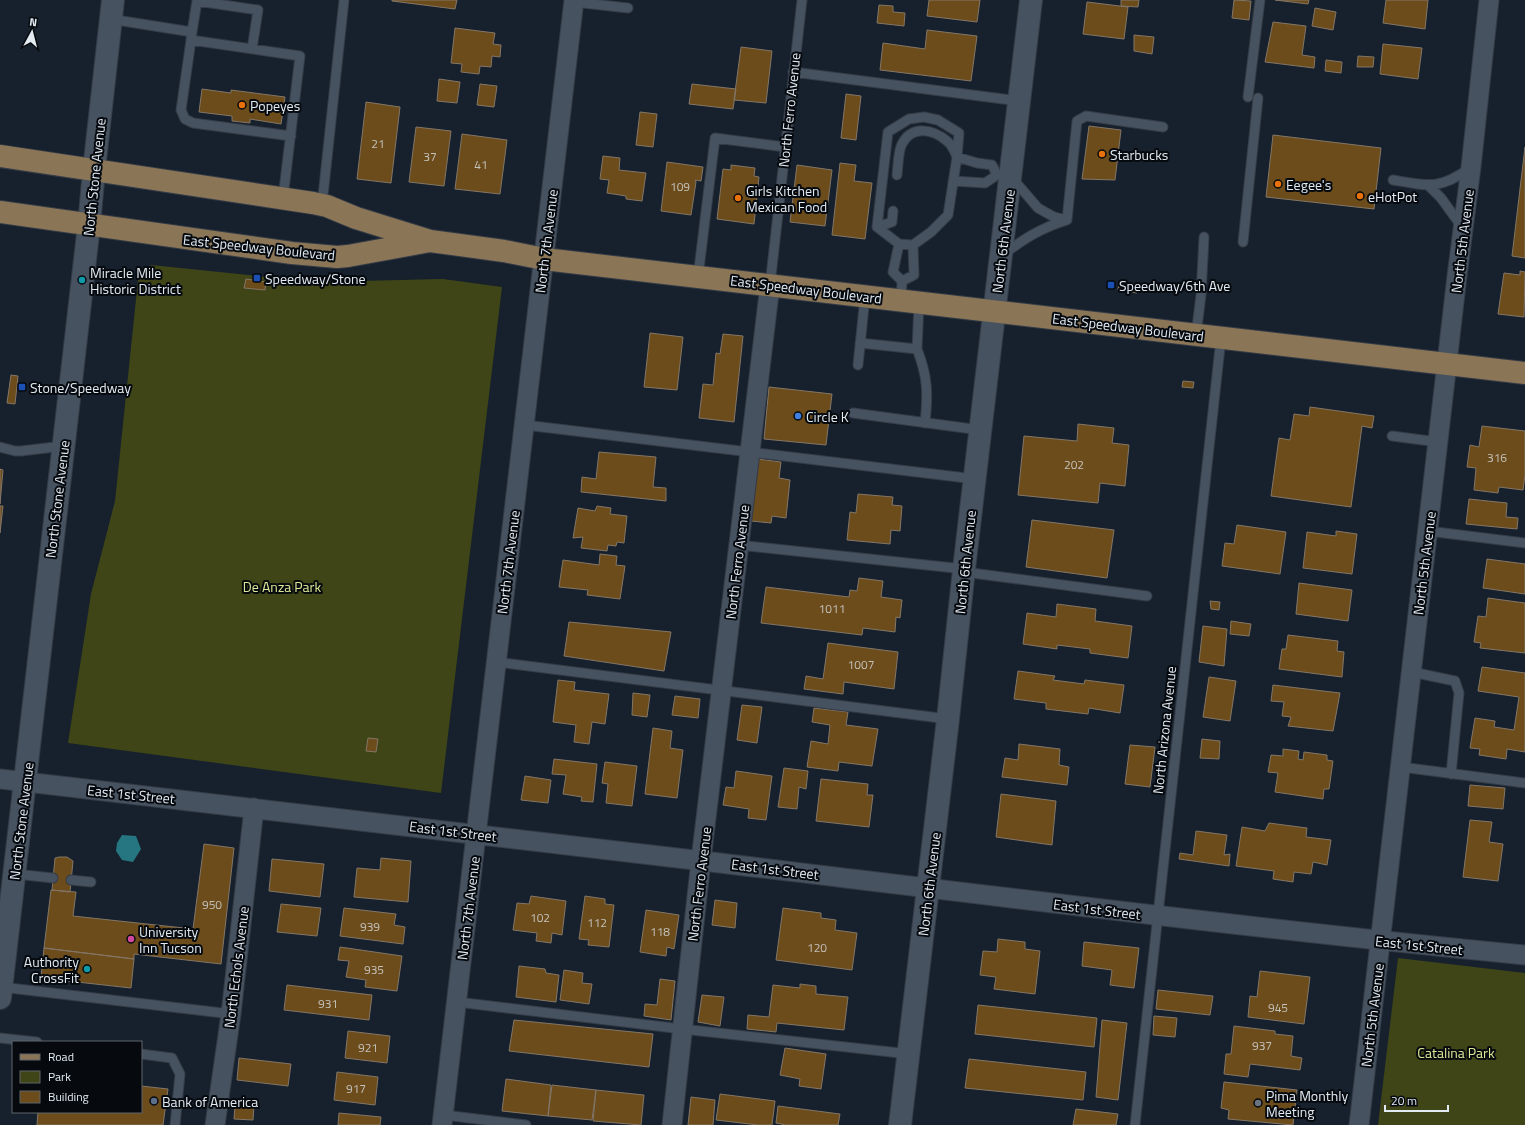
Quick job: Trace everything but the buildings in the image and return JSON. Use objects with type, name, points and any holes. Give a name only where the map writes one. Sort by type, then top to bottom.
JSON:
[{"type":"main road","points":[[0,156],[284,198],[322,205],[430,241]]},
{"type":"main road","name":"East Speedway Boulevard","points":[[0,212],[292,253],[337,257],[430,241],[504,251],[544,259],[865,296],[907,295],[995,311],[1525,373]]},
{"type":"street","name":"North 6th Avenue","points":[[900,1125],[995,311],[1001,256],[1004,176],[1019,101],[1032,0]]},
{"type":"street","name":"North 5th Avenue","points":[[1359,1125],[1471,167],[1489,0]]},
{"type":"street","name":"North 7th Avenue","points":[[443,1120],[574,1]]},
{"type":"street","name":"North Stone Avenue","points":[[1,986],[89,225],[111,10]]},
{"type":"street","name":"North Ferro Avenue","points":[[672,1125],[701,860],[770,285]]},
{"type":"street","name":"East 1st Street","points":[[0,779],[701,860],[1157,916],[1380,941],[1525,955]]},
{"type":"street","name":"North Echols Avenue","points":[[215,1125],[231,1014],[254,808]]},
{"type":"lane","points":[[322,205],[344,0]]},
{"type":"lane","name":"North Ferro Avenue","points":[[770,285],[802,0]]},
{"type":"lane","points":[[1248,97],[1260,0]]},
{"type":"lane","points":[[252,49],[258,10],[196,1],[181,110],[185,119],[194,123],[291,136]]},
{"type":"lane","points":[[574,1],[628,8]]},
{"type":"lane","points":[[111,10],[192,36],[252,49],[300,56],[284,198]]},
{"type":"lane","points":[[793,72],[1019,101]]},
{"type":"lane","points":[[1243,242],[1258,98]]},
{"type":"lane","points":[[1067,220],[1077,121],[1086,116],[1163,127]]},
{"type":"lane","points":[[924,117],[938,120],[959,133],[957,157],[948,215],[931,232],[913,245],[899,244],[877,227],[888,132],[909,119],[924,117]]},
{"type":"lane","points":[[897,175],[901,145],[909,135],[921,130],[933,132],[948,142],[957,157],[977,163],[992,165],[1038,208],[1054,217],[1067,220]]},
{"type":"lane","points":[[698,277],[715,138],[785,147]]},
{"type":"lane","points":[[1393,180],[1429,186],[1459,177],[1471,167]]},
{"type":"lane","points":[[953,181],[984,183],[1004,176]]},
{"type":"lane","points":[[1429,186],[1446,204],[1463,228]]},
{"type":"lane","points":[[877,227],[892,222],[893,211]]},
{"type":"lane","points":[[1001,256],[1028,236],[1053,224],[1067,220]]},
{"type":"lane","points":[[1196,335],[1201,295],[1204,237]]},
{"type":"lane","points":[[899,244],[894,272],[907,295],[917,349],[926,377],[928,396],[925,423]]},
{"type":"lane","points":[[907,295],[914,275],[913,245]]},
{"type":"lane","points":[[858,365],[865,296]]},
{"type":"lane","name":"North Arizona Avenue","points":[[1135,1125],[1221,338]]},
{"type":"lane","points":[[860,343],[917,349]]},
{"type":"lane","points":[[853,413],[981,430]]},
{"type":"lane","points":[[525,425],[975,479]]},
{"type":"lane","points":[[1392,436],[1438,442]]},
{"type":"lane","points":[[0,447],[21,451],[63,446]]},
{"type":"lane","points":[[1428,531],[1525,543]]},
{"type":"lane","points":[[739,545],[964,570],[1147,596]]},
{"type":"lane","points":[[496,662],[948,719]]},
{"type":"lane","points":[[1412,672],[1455,681],[1459,693],[1451,774]]},
{"type":"lane","points":[[1401,767],[1525,783]]},
{"type":"lane","points":[[14,874],[53,878]]},
{"type":"lane","points":[[71,880],[91,882]]},
{"type":"lane","points":[[1,986],[231,1014]]},
{"type":"lane","points":[[457,1002],[909,1054]]},
{"type":"lane","points":[[0,1038],[28,1041]]},
{"type":"lane","points":[[142,1054],[172,1058],[180,1074],[175,1125]]},
{"type":"lane","points":[[443,1120],[526,1125]]},
{"type":"green space","name":"De Anza Park","points":[[151,265],[316,282],[443,279],[502,287],[441,793],[68,743],[91,594],[115,501],[138,280]]},
{"type":"green space","name":"Catalina Park","points":[[1398,958],[1525,973],[1525,1125],[1378,1125]]},
{"type":"water","points":[[122,835],[136,836],[141,849],[133,862],[122,860],[116,851],[117,843]]},
{"type":"place","name":"Popeyes","points":[[242,105]]},
{"type":"place","name":"Starbucks","points":[[1102,154]]},
{"type":"place","name":"Eegee's","points":[[1278,184]]},
{"type":"place","name":"eHotPot","points":[[1360,196]]},
{"type":"place","name":"Girls Kitchen Mexican Food","points":[[738,198]]},
{"type":"place","name":"Speedway/Stone","points":[[257,278]]},
{"type":"place","name":"Miracle Mile Historic District","points":[[82,280]]},
{"type":"place","name":"Speedway/6th Ave","points":[[1111,285]]},
{"type":"place","name":"Stone/Speedway","points":[[22,387]]},
{"type":"place","name":"Circle K","points":[[798,416]]},
{"type":"place","name":"University Inn Tucson","points":[[131,939]]},
{"type":"place","name":"Authority CrossFit","points":[[87,969]]},
{"type":"place","name":"Bank of America","points":[[154,1101]]},
{"type":"place","name":"Pima Monthly Meeting","points":[[1258,1103]]}]
